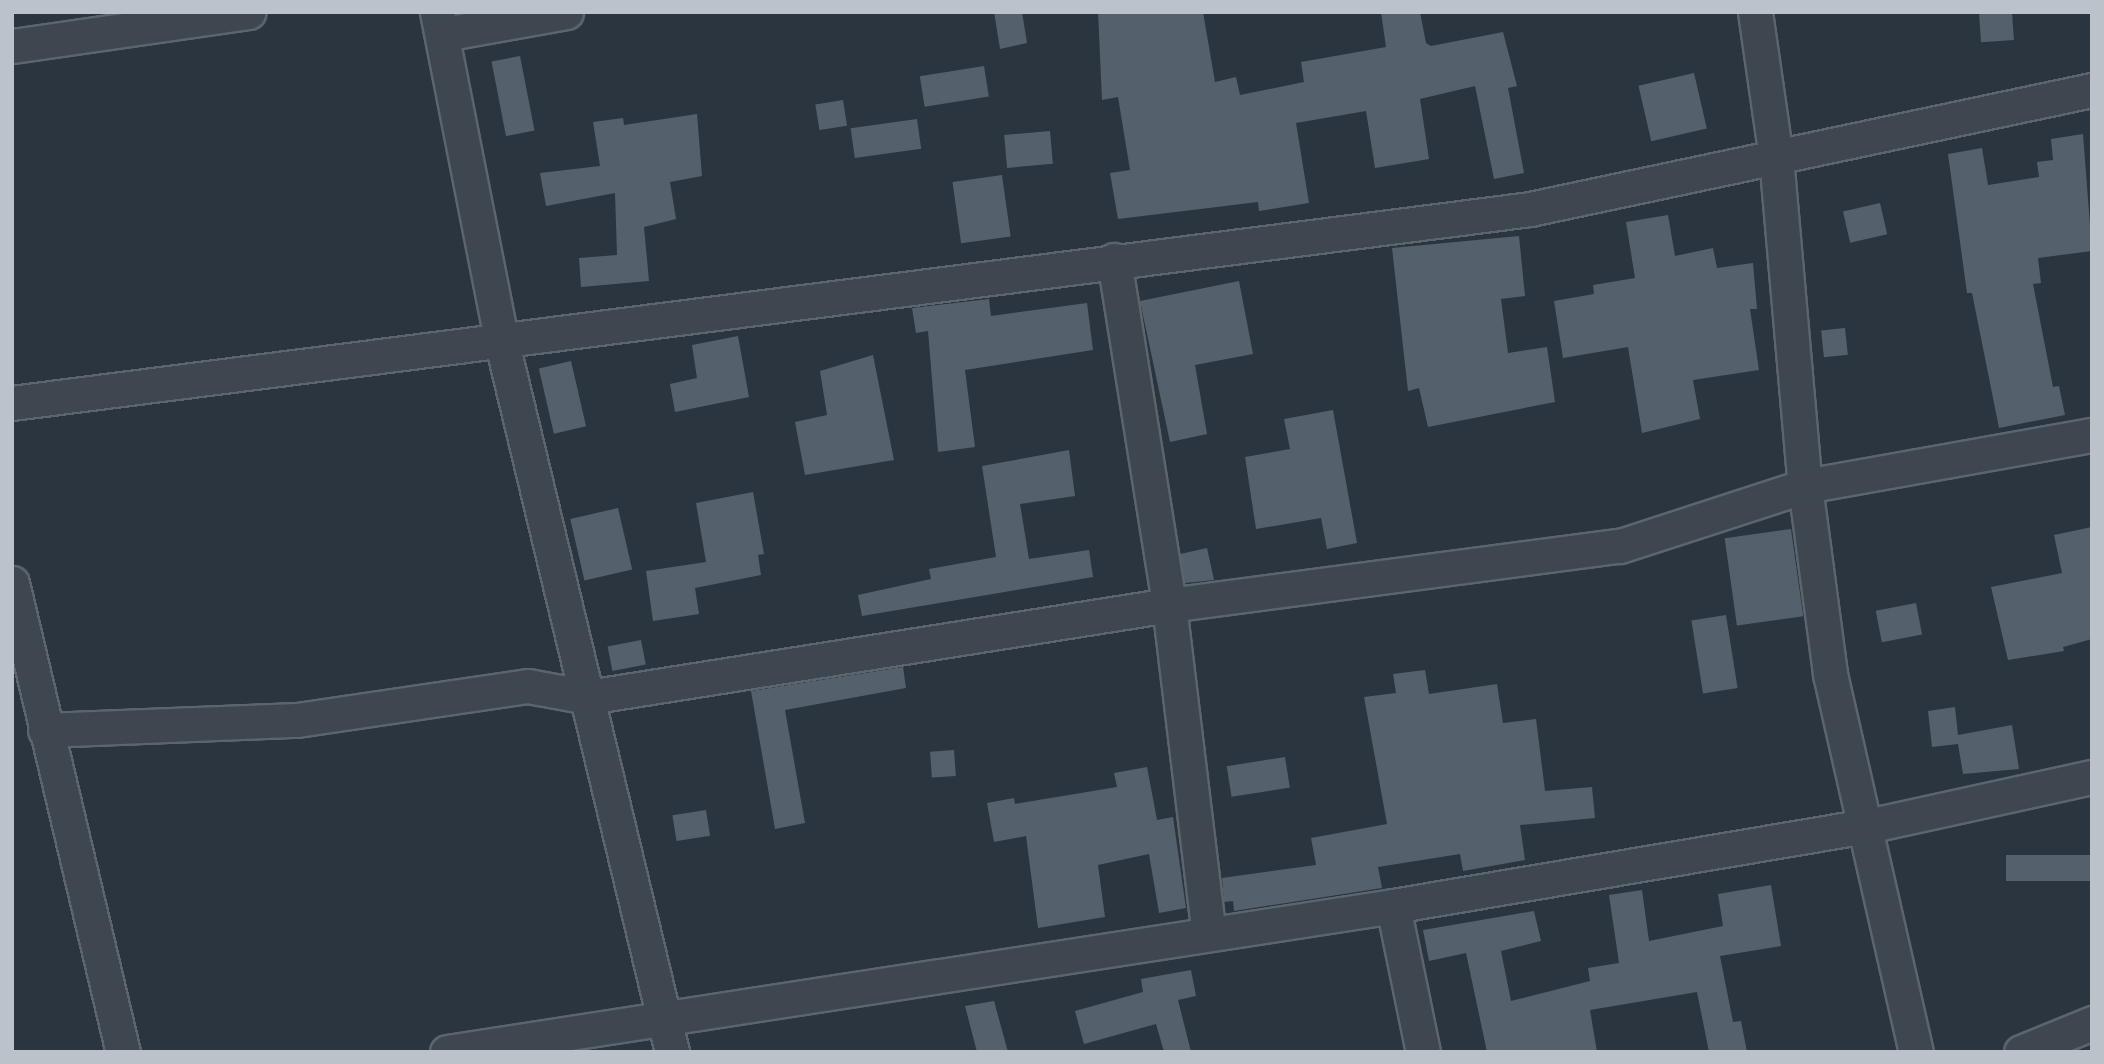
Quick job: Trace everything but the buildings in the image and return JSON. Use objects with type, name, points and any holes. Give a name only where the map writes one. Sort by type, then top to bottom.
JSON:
[{"type":"street","points":[[12,46],[249,12]]},
{"type":"street","points":[[566,12],[440,23],[501,339],[673,1052]]},
{"type":"street","points":[[1755,12],[1776,157],[1805,486],[1830,674],[1867,826],[1916,1052]]},
{"type":"street","points":[[12,403],[1114,260],[1530,209],[2092,90]]},
{"type":"street","points":[[1114,260],[1168,606],[1209,934]]},
{"type":"street","points":[[45,730],[297,720],[528,686],[588,697],[1168,606],[1620,547],[1805,486],[2092,435]]},
{"type":"street","points":[[12,583],[123,1052]]},
{"type":"street","points":[[447,1052],[1393,906],[1867,826],[2092,777]]},
{"type":"street","points":[[1393,906],[1423,1052]]},
{"type":"street","points":[[2021,1052],[2092,1023]]}]
